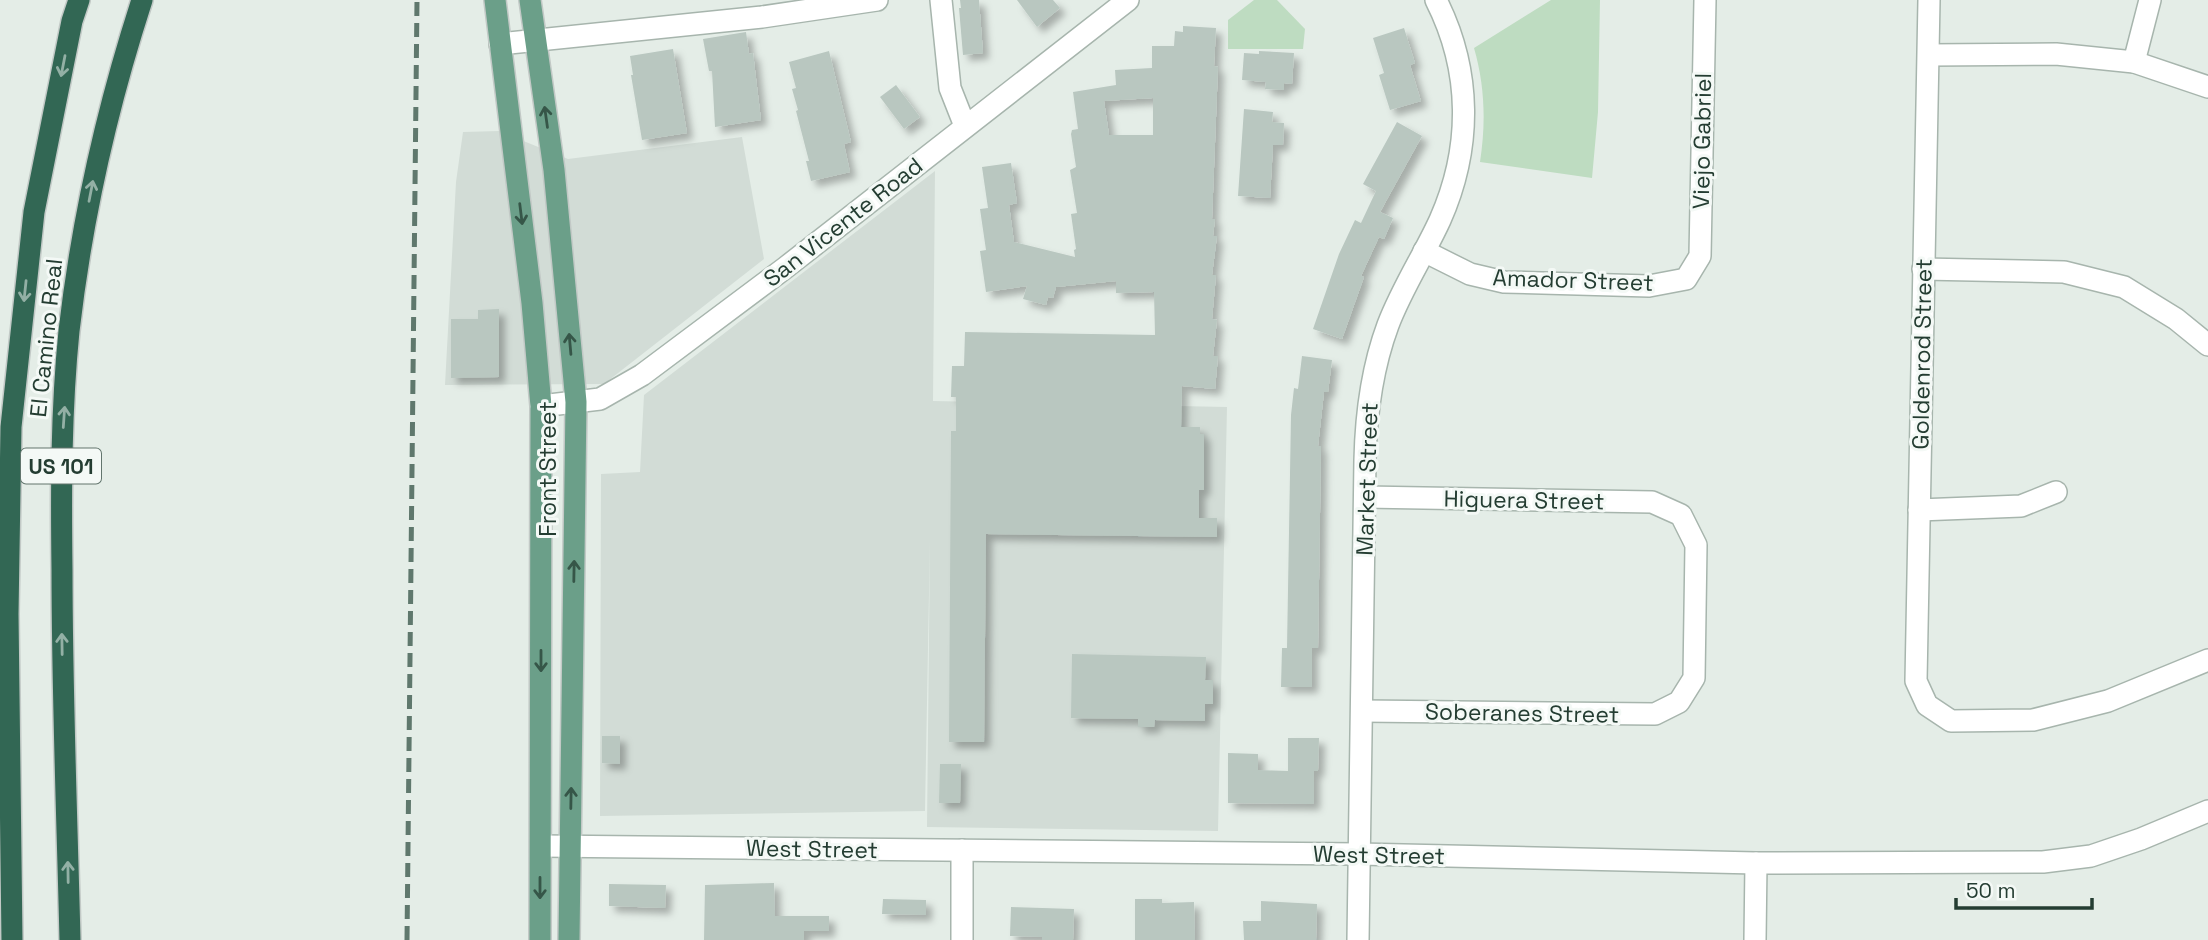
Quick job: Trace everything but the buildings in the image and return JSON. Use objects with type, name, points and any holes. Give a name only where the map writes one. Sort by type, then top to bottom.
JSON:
[{"type":"highway","name":"El Camino Real","points":[[12,940],[8,614],[11,427],[34,212],[72,21],[79,0]]},
{"type":"highway","name":"El Camino Real","points":[[70,940],[61,477],[69,332],[83,235],[102,138],[118,74],[142,0]]},
{"type":"main road","name":"Front Street","points":[[495,0],[532,303],[541,405],[540,940]]},
{"type":"main road","name":"Front Street","points":[[530,0],[554,170],[576,402],[569,940]]},
{"type":"street","points":[[500,44],[762,17],[877,0]]},
{"type":"street","points":[[940,0],[950,88],[965,126]]},
{"type":"street","name":"San Vicente Road","points":[[541,405],[600,399],[642,375],[785,268],[1128,0]]},
{"type":"street","name":"Market Street","points":[[1358,940],[1366,428],[1379,352],[1400,296],[1450,195],[1463,146],[1465,121],[1460,68],[1454,43],[1436,0]]},
{"type":"street","name":"Viejo Gabriel","points":[[1686,279],[1700,256],[1705,0]]},
{"type":"street","name":"Goldenrod Street","points":[[1929,0],[1916,681],[1927,705],[1951,721],[2033,720],[2108,701],[2208,660]]},
{"type":"street","points":[[2134,62],[2150,0]]},
{"type":"street","points":[[1929,55],[2056,54],[2134,62],[2208,87]]},
{"type":"street","name":"Amador Street","points":[[1424,251],[1470,274],[1504,282],[1649,286],[1686,279]]},
{"type":"street","points":[[1923,270],[2063,272],[2124,287],[2176,319],[2208,345]]},
{"type":"street","points":[[1919,510],[2021,506],[2056,492]]},
{"type":"street","name":"Higuera Street","points":[[1365,497],[1652,502],[1681,515],[1696,545],[1694,678],[1679,702]]},
{"type":"street","name":"Soberanes Street","points":[[1362,711],[1655,714],[1679,702]]},
{"type":"street","name":"West Street","points":[[541,846],[1359,854],[1756,863],[2043,862],[2091,856],[2208,811]]},
{"type":"street","points":[[962,850],[962,940]]},
{"type":"street","points":[[1755,940],[1756,863]]},
{"type":"shaded area","points":[[499,131],[568,159],[742,137],[764,259],[604,384],[445,385],[456,182],[463,132]]},
{"type":"shaded area","points":[[935,171],[933,401],[1227,407],[1218,831],[927,827],[930,540],[925,811],[600,816],[601,474],[640,472],[644,395]]},
{"type":"green space","points":[[1254,0],[1277,0],[1305,29],[1303,49],[1228,49],[1228,20]]},
{"type":"green space","points":[[1551,0],[1600,0],[1598,112],[1592,178],[1480,162],[1483,105],[1474,48]]},
{"type":"railway","points":[[407,940],[417,0]]}]
